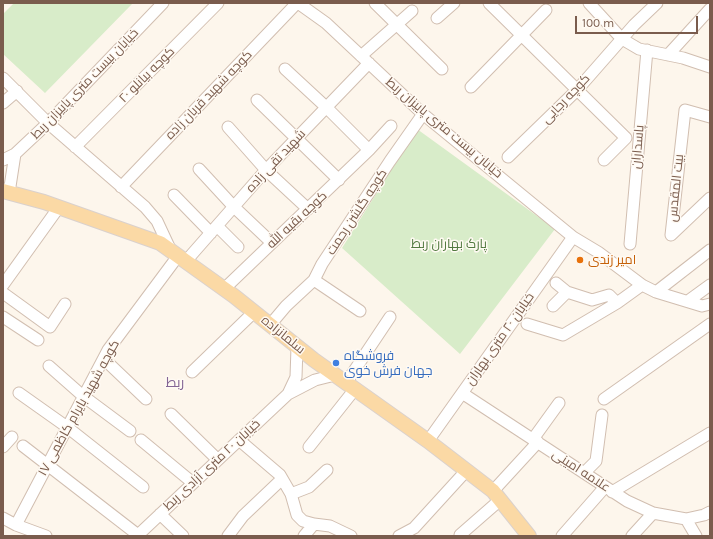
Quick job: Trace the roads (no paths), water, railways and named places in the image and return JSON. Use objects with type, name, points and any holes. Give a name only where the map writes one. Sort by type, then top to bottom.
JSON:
[{"type":"main road","name":"سلمانزاده","points":[[6,192],[59,207],[160,243],[224,289],[297,347],[428,441],[466,471],[497,496],[529,536]]},
{"type":"street","name":"خیابان بیست متری پاییزان ربط","points":[[3,160],[15,154],[48,123],[163,3]]},
{"type":"street","name":"کوچه بیانلو ۲۰","points":[[75,147],[218,3]]},
{"type":"street","name":"خیابان بیست متری پاییزان ربط","points":[[297,3],[326,22],[423,114],[573,238],[598,252],[642,285],[656,292],[702,306],[710,304]]},
{"type":"street","name":"کوچه شهید قربان زاده","points":[[121,186],[297,3]]},
{"type":"street","points":[[375,3],[442,69]]},
{"type":"street","points":[[438,18],[454,3]]},
{"type":"street","points":[[489,3],[626,138],[604,160]]},
{"type":"street","points":[[589,3],[622,39],[639,49],[668,55],[710,67]]},
{"type":"street","name":"کوچه رجایی","points":[[508,157],[577,90],[622,39],[657,3]]},
{"type":"street","points":[[668,55],[710,9]]},
{"type":"street","points":[[471,87],[546,10]]},
{"type":"street","name":"شهید تقی زاده","points":[[178,256],[214,230],[266,170],[326,107],[365,59],[396,25],[412,11]]},
{"type":"street","name":"پاسداران","points":[[630,244],[647,50]]},
{"type":"street","points":[[284,69],[326,107],[369,150]]},
{"type":"street","points":[[3,78],[48,123],[145,208],[157,221],[178,256]]},
{"type":"street","points":[[3,102],[16,91]]},
{"type":"street","points":[[257,100],[339,180]]},
{"type":"street","name":"بیت المقدس","points":[[710,117],[685,110],[671,235],[710,198]]},
{"type":"street","name":"کوچه گلشن رحمت","points":[[270,325],[286,306],[314,280],[322,264],[423,114]]},
{"type":"street","name":"کوچه بقیه الله","points":[[224,289],[339,180],[369,150],[390,126]]},
{"type":"street","points":[[228,127],[266,170],[308,209]]},
{"type":"street","points":[[6,192],[15,154]]},
{"type":"street","points":[[199,169],[234,207],[272,243]]},
{"type":"street","points":[[174,195],[214,230],[238,247]]},
{"type":"street","points":[[3,285],[59,207]]},
{"type":"street","name":"خیابان ۲۰ متری بهاران","points":[[428,441],[573,238]]},
{"type":"street","points":[[656,292],[710,250]]},
{"type":"street","name":"کوچه شهید بایرام کاظمی ۱۷","points":[[16,525],[104,359],[178,256]]},
{"type":"street","points":[[314,280],[360,311]]},
{"type":"street","points":[[556,283],[566,292],[592,300],[609,295],[617,303]]},
{"type":"street","points":[[527,324],[564,334],[617,303],[642,285]]},
{"type":"street","points":[[688,301],[710,286]]},
{"type":"street","points":[[552,306],[566,292]]},
{"type":"street","points":[[3,293],[50,327],[65,304]]},
{"type":"street","points":[[192,372],[254,312]]},
{"type":"street","points":[[3,317],[38,340]]},
{"type":"street","points":[[309,447],[345,382],[390,317]]},
{"type":"street","points":[[604,399],[710,324]]},
{"type":"street","points":[[288,394],[296,377],[297,347]]},
{"type":"street","points":[[104,359],[146,400]]},
{"type":"street","points":[[49,366],[84,396],[130,431]]},
{"type":"street","points":[[288,394],[315,380],[345,382]]},
{"type":"street","points":[[19,392],[67,427],[143,488]]},
{"type":"street","name":"علامه امینی","points":[[462,393],[536,440],[609,490],[653,513],[686,519],[710,512]]},
{"type":"street","name":"خیابان ۲۰ متری آزادی ربط","points":[[138,535],[217,459],[288,394]]},
{"type":"street","points":[[460,535],[497,496],[536,440],[559,403]]},
{"type":"street","points":[[172,414],[217,459]]},
{"type":"street","points":[[584,473],[596,461],[602,415]]},
{"type":"street","points":[[562,536],[609,490],[710,433]]},
{"type":"street","points":[[3,447],[12,437]]},
{"type":"street","points":[[141,440],[193,483]]},
{"type":"street","points":[[239,440],[280,475],[291,494],[297,515],[303,521],[330,526],[351,536]]},
{"type":"street","points":[[23,446],[138,535]]},
{"type":"street","points":[[291,494],[309,487],[327,470]]},
{"type":"street","points":[[399,536],[414,528],[466,471]]},
{"type":"street","points":[[228,536],[243,516],[282,479]]},
{"type":"street","points":[[632,536],[653,513]]},
{"type":"street","points":[[160,514],[183,536]]},
{"type":"street","points":[[3,518],[16,525],[46,536]]},
{"type":"street","points":[[686,519],[696,536]]},
{"type":"street","points":[[304,536],[314,524]]},
{"type":"place","name":"امیر زندی","points":[[580,260]]},
{"type":"place","name":"فروشگاه جهان فرش خوی","points":[[336,363]]},
{"type":"district","name":"ربط","points":[[175,383]]},
{"type":"park label","name":"پارک بهاران ربط","points":[[449,244]]}]
